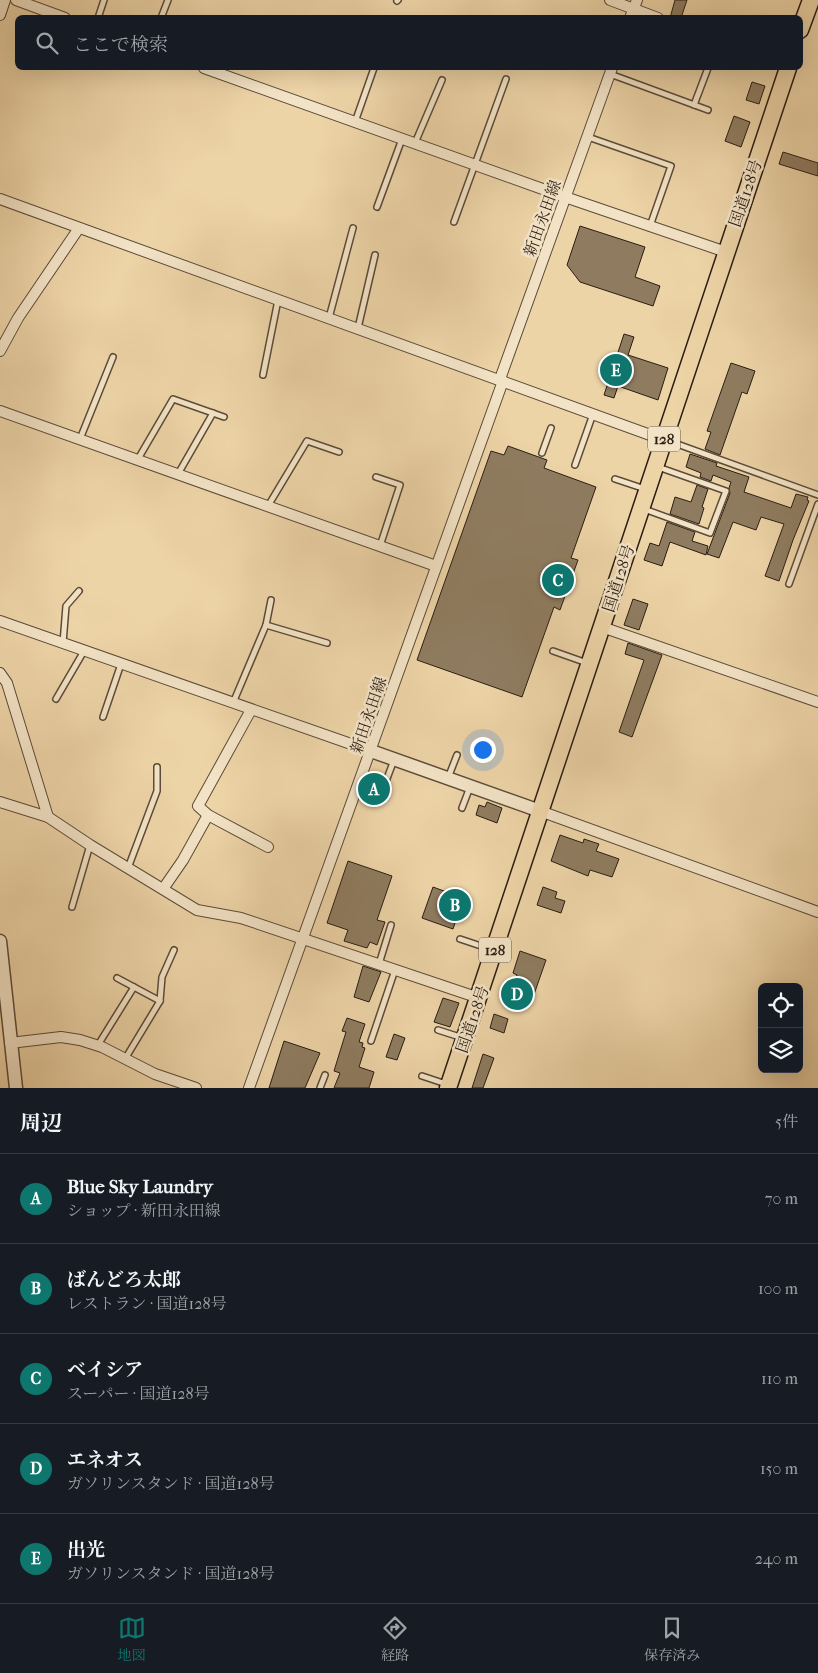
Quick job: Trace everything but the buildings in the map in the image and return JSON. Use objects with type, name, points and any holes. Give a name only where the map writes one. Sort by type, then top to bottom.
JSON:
[{"type":"highway","points":[[803,22],[811,0]]},
{"type":"highway","name":"国道128号","points":[[449,1087],[787,70]]},
{"type":"street","points":[[0,15],[5,0]]},
{"type":"street","points":[[16,0],[57,15]]},
{"type":"street","points":[[610,0],[650,15]]},
{"type":"street","points":[[210,70],[565,198],[726,252]]},
{"type":"street","name":"新田永田線","points":[[249,1088],[371,751],[611,71]]},
{"type":"street","points":[[0,199],[664,440]]},
{"type":"street","points":[[0,351],[18,318],[79,228]]},
{"type":"street","points":[[0,411],[436,566]]},
{"type":"street","points":[[0,621],[470,786],[818,912]]},
{"type":"street","points":[[602,628],[818,702]]},
{"type":"street","points":[[0,673],[7,683],[48,817]]},
{"type":"street","points":[[251,710],[198,806],[208,815],[268,847]]},
{"type":"street","points":[[0,802],[48,817],[90,845],[197,910],[241,918],[479,998]]},
{"type":"street","points":[[163,890],[184,860],[208,815]]},
{"type":"street","points":[[0,941],[7,1050],[16,1088]]},
{"type":"street","points":[[7,1050],[61,1037],[80,1040],[98,1046],[155,1074],[196,1088]]},
{"type":"lane","points":[[99,15],[104,0]]},
{"type":"lane","points":[[162,15],[168,0]]},
{"type":"lane","points":[[355,122],[373,70]]},
{"type":"lane","points":[[694,105],[707,70]]},
{"type":"lane","points":[[611,71],[708,110]]},
{"type":"lane","points":[[454,222],[506,78]]},
{"type":"lane","points":[[415,143],[442,80]]},
{"type":"lane","points":[[587,137],[671,166],[650,226]]},
{"type":"lane","points":[[377,207],[402,139]]},
{"type":"lane","points":[[329,318],[353,228]]},
{"type":"lane","points":[[358,328],[375,255]]},
{"type":"lane","points":[[263,375],[278,300]]},
{"type":"lane","points":[[80,440],[113,357]]},
{"type":"lane","points":[[137,460],[173,399],[224,416]]},
{"type":"lane","points":[[178,474],[213,413]]},
{"type":"lane","points":[[575,464],[593,414]]},
{"type":"lane","points":[[542,453],[551,428]]},
{"type":"lane","points":[[664,440],[818,495]]},
{"type":"lane","points":[[268,506],[307,441],[339,452]]},
{"type":"lane","points":[[642,508],[710,533],[726,491],[656,466]]},
{"type":"lane","points":[[376,477],[400,485],[380,546]]},
{"type":"lane","points":[[615,479],[647,490]]},
{"type":"lane","points":[[789,584],[818,504]]},
{"type":"lane","points":[[63,643],[66,606],[79,591]]},
{"type":"lane","points":[[233,704],[266,625],[271,600]]},
{"type":"lane","points":[[266,625],[327,643]]},
{"type":"lane","points":[[56,699],[84,651]]},
{"type":"lane","points":[[553,651],[590,664]]},
{"type":"lane","points":[[103,717],[121,664]]},
{"type":"lane","points":[[448,779],[457,755]]},
{"type":"lane","points":[[386,781],[394,760]]},
{"type":"lane","points":[[128,868],[157,791],[157,767]]},
{"type":"lane","points":[[462,808],[470,786]]},
{"type":"lane","points":[[72,907],[90,845]]},
{"type":"lane","points":[[379,964],[392,925]]},
{"type":"lane","points":[[460,939],[495,950]]},
{"type":"lane","points":[[125,1059],[160,1001],[162,977],[174,950]]},
{"type":"lane","points":[[371,1041],[395,969]]},
{"type":"lane","points":[[117,978],[160,1001]]},
{"type":"lane","points":[[98,1046],[134,987]]},
{"type":"lane","points":[[438,1030],[465,1039]]},
{"type":"lane","points":[[320,1088],[325,1075]]},
{"type":"lane","points":[[422,1076],[449,1087]]},
{"type":"place","name":"出光","points":[[616,370]]},
{"type":"place","name":"ベイシア","points":[[558,580]]},
{"type":"place","name":"Blue Sky Laundry","points":[[374,789]]},
{"type":"place","name":"ばんどろ太郎","points":[[455,905]]},
{"type":"place","name":"エネオス","points":[[517,994]]}]
